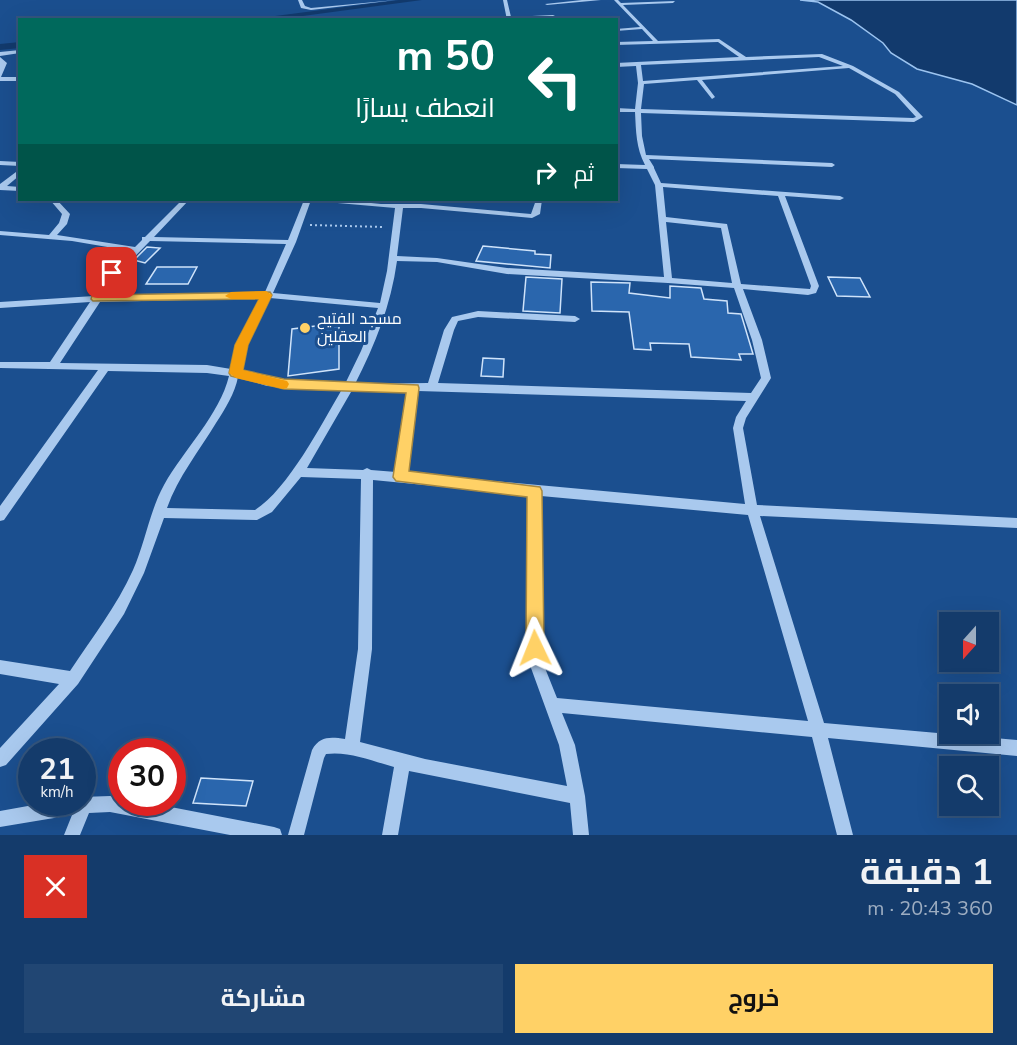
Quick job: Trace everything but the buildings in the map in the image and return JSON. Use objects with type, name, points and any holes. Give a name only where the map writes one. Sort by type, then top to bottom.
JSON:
[{"type":"street","points":[[300,0],[303,7],[311,9],[394,0]]},
{"type":"street","points":[[505,0],[509,18]]},
{"type":"street","points":[[554,18],[546,2],[599,0]]},
{"type":"street","points":[[617,2],[673,2]]},
{"type":"street","points":[[617,2],[656,41]]},
{"type":"street","points":[[618,30],[643,28]]},
{"type":"street","points":[[618,44],[719,40],[724,41],[745,59]]},
{"type":"street","points":[[0,54],[18,51]]},
{"type":"street","points":[[618,65],[817,54],[851,67],[897,93],[920,118],[914,120],[618,110]]},
{"type":"street","points":[[0,59],[4,63],[0,77],[18,79]]},
{"type":"street","points":[[720,60],[733,76]]},
{"type":"street","points":[[638,64],[641,83],[638,110],[639,136],[644,157],[660,185],[668,280]]},
{"type":"street","points":[[641,83],[851,67]]},
{"type":"street","points":[[699,79],[712,97]]},
{"type":"street","points":[[644,157],[832,165]]},
{"type":"street","points":[[0,164],[18,164]]},
{"type":"street","points":[[618,166],[651,167]]},
{"type":"street","points":[[0,188],[18,173]]},
{"type":"street","points":[[660,185],[840,198]]},
{"type":"street","points":[[0,188],[18,189]]},
{"type":"street","points":[[392,258],[437,260],[507,271],[813,291],[815,286],[781,195]]},
{"type":"street","points":[[51,237],[63,224],[66,213],[55,201]]},
{"type":"street","points":[[53,366],[97,299],[105,282],[135,249],[185,201]]},
{"type":"street","points":[[0,759],[73,679],[119,609],[138,573],[168,489],[226,397],[236,373],[242,345],[277,277],[308,201]]},
{"type":"street","points":[[336,201],[399,207],[424,203],[532,216],[536,214],[539,201]]},
{"type":"street","points":[[158,513],[257,515],[268,508],[298,472],[349,388],[366,354],[384,306],[399,207]]},
{"type":"street","points":[[662,219],[724,226],[737,285],[757,340],[766,378],[741,417],[738,428],[753,510],[818,729],[845,835]]},
{"type":"street","points":[[0,233],[51,237],[135,249]]},
{"type":"street","points":[[145,239],[292,242]]},
{"type":"street","points":[[0,305],[97,299],[266,295],[384,306]]},
{"type":"street","points":[[432,387],[449,330],[455,319],[478,314],[575,319]]},
{"type":"street","points":[[0,365],[207,369],[236,373],[276,383],[349,388],[432,387],[755,397]]},
{"type":"street","points":[[0,516],[106,366]]},
{"type":"street","points":[[401,477],[413,388]]},
{"type":"street","points":[[298,472],[367,473],[534,491],[753,510],[1017,524]]},
{"type":"street","points":[[351,748],[365,649],[367,473]]},
{"type":"street","points":[[534,491],[535,648],[542,684],[553,705],[567,745],[578,796],[582,835]]},
{"type":"street","points":[[0,667],[73,679]]},
{"type":"street","points":[[553,705],[1017,748]]},
{"type":"street","points":[[296,835],[317,754],[322,747],[329,745],[351,748],[403,762],[578,796]]},
{"type":"street","points":[[390,835],[403,762]]},
{"type":"street","points":[[96,805],[110,804],[274,835]]},
{"type":"street","points":[[0,819],[18,816]]},
{"type":"street","points":[[72,835],[80,816]]},
{"type":"path","points":[[299,224],[395,228]]},
{"type":"water","points":[[800,0],[1017,0],[1017,105],[972,84],[917,69],[891,53],[883,43],[851,20],[818,2]]},
{"type":"waterway","points":[[266,18],[418,0]]},
{"type":"waterway","points":[[0,47],[18,45]]},
{"type":"slow traffic","points":[[231,296],[266,295],[242,345],[236,373],[283,384]]},
{"type":"place","name":"مسجد الفتيح العقلين","points":[[305,328]]},
{"type":"route","points":[[112,273],[99,290],[97,299],[266,295],[242,345],[236,373],[267,382],[284,384],[349,388],[413,388],[401,477],[534,491],[535,648]]}]
